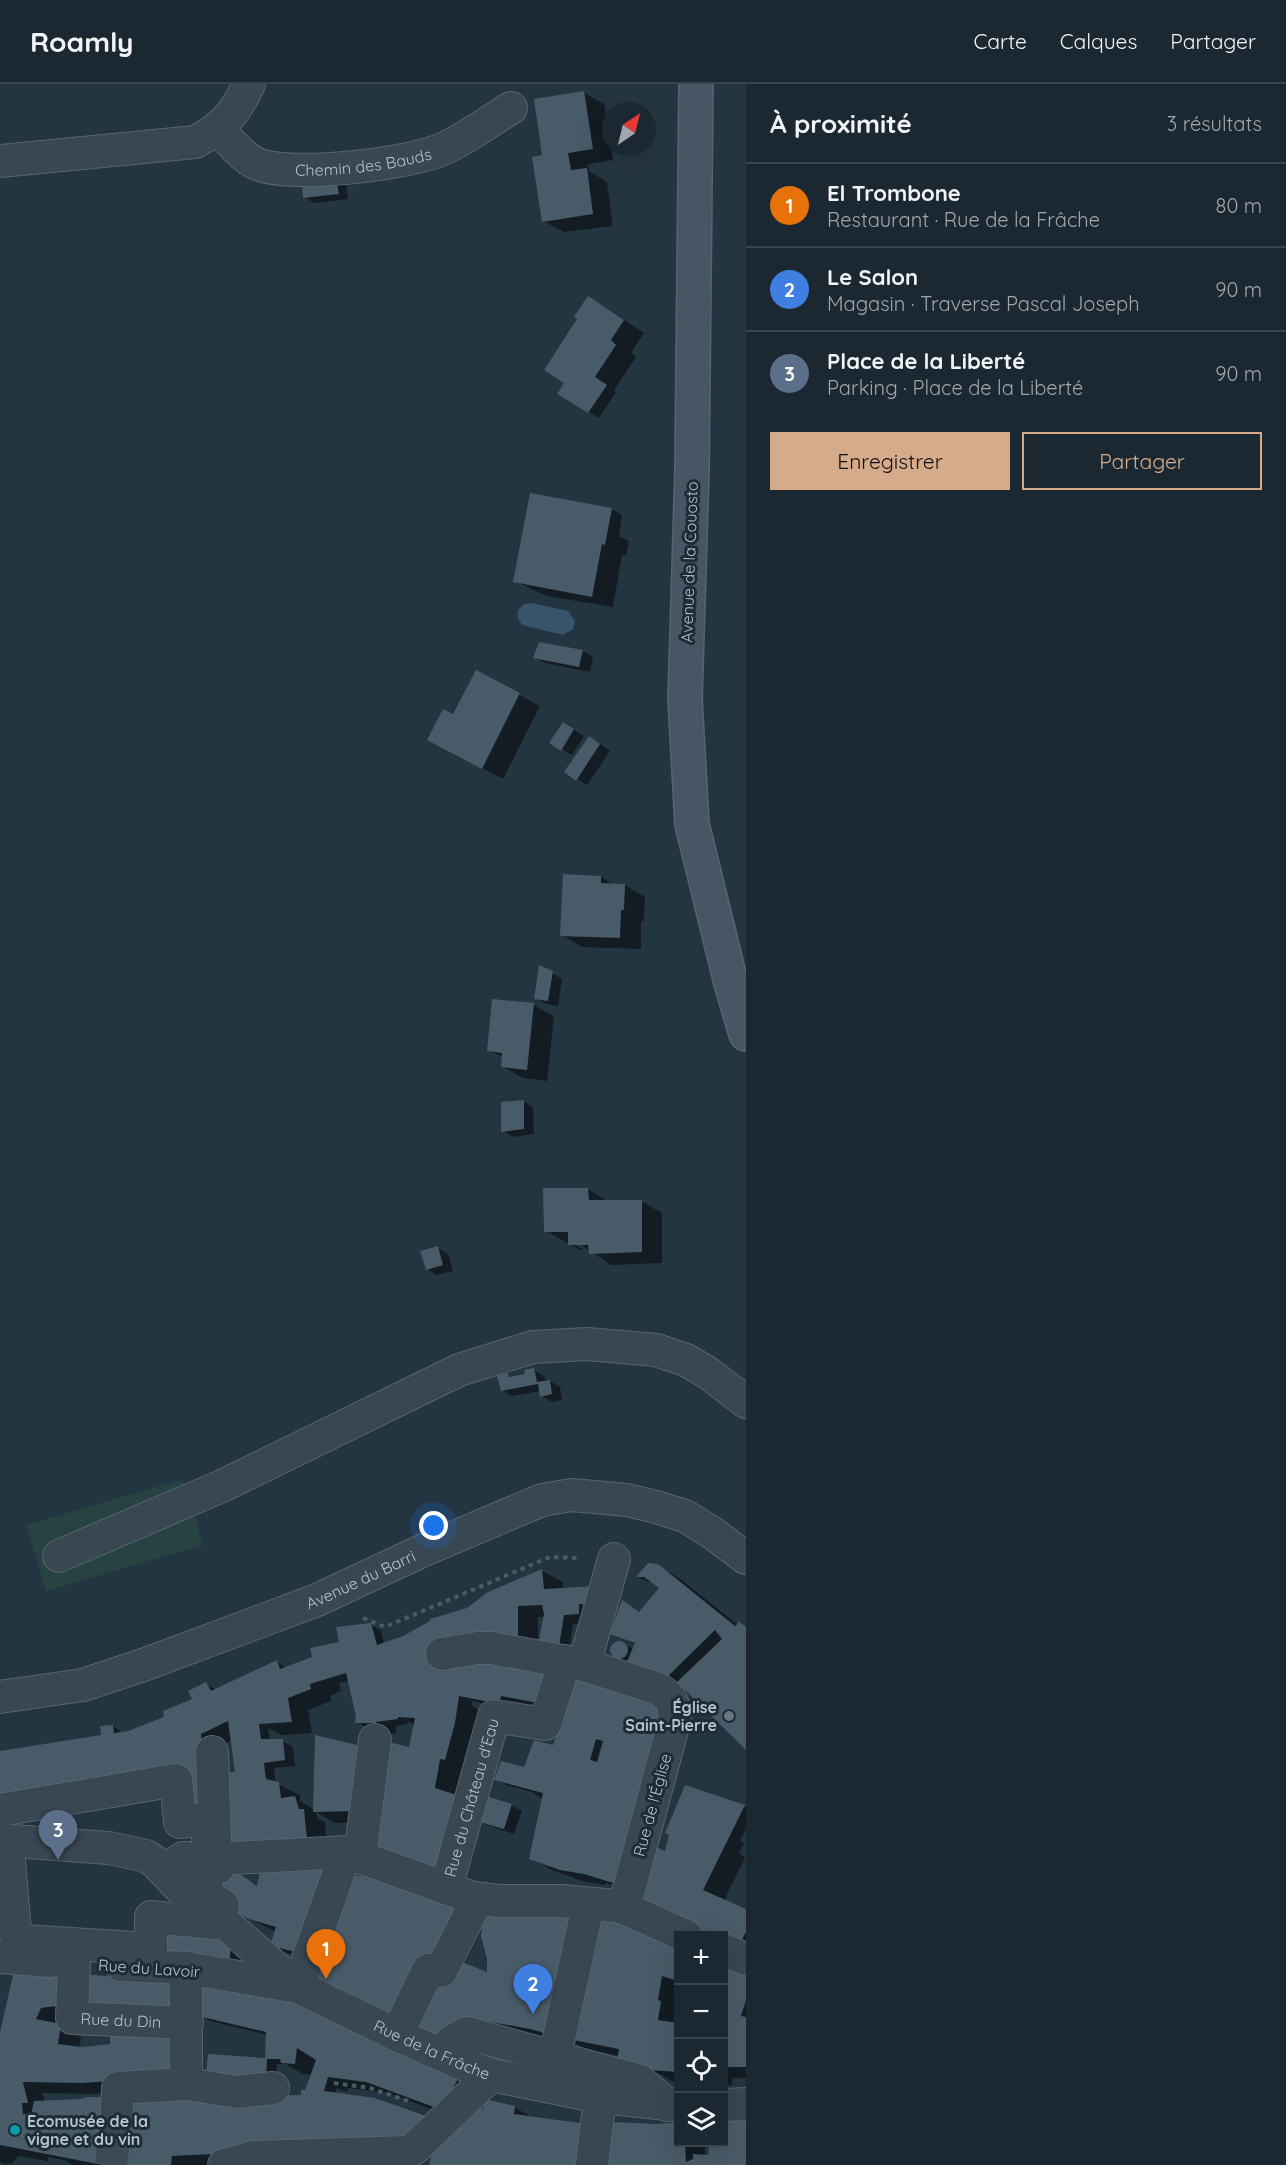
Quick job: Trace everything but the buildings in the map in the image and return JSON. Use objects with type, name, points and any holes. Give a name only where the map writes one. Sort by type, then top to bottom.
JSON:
[{"type":"main road","name":"Avenue de la Couosto","points":[[696,84],[692,478],[684,699],[692,824],[731,983],[746,1034]]},
{"type":"street","points":[[0,161],[195,142],[218,129],[242,100],[249,84]]},
{"type":"street","name":"Chemin des Bauds","points":[[218,129],[246,157],[264,166],[293,169],[363,167],[425,155],[445,148],[512,108]]},
{"type":"street","points":[[60,1556],[222,1486],[459,1370],[533,1347],[587,1344],[656,1350],[686,1360],[708,1373],[746,1402]]},
{"type":"street","name":"Avenue du Barri","points":[[0,1697],[83,1685],[146,1664],[317,1600],[542,1500],[572,1495],[627,1500],[685,1516],[746,1558]]},
{"type":"street","points":[[442,1654],[484,1648],[575,1663],[614,1559]]},
{"type":"street","name":"Rue de l'Église","points":[[537,2071],[609,1908],[675,1719],[673,1702],[666,1693],[575,1663]]},
{"type":"street","name":"Rue du Château d'Eau","points":[[446,1888],[494,1716],[544,1724],[575,1663]]},
{"type":"street","points":[[298,1987],[353,1854],[375,1740]]},
{"type":"street","points":[[212,1752],[213,1859]]},
{"type":"street","points":[[0,1809],[176,1780],[180,1822],[207,1819],[213,1859],[218,1868],[208,1872],[204,1883],[210,1897],[223,1906],[216,1923],[151,1917],[151,1949],[23,1941],[17,1938],[15,1932],[9,1861],[0,1851]]},
{"type":"street","name":"Rue de la Frâche","points":[[0,1840],[109,1848],[136,1853],[154,1862],[174,1882],[298,1987],[397,2035],[491,2075],[537,2071],[600,2097],[673,2105]]},
{"type":"street","points":[[174,1882],[172,1869],[183,1858],[353,1854],[474,1898],[499,1902],[562,1901],[609,1908],[675,1931]]},
{"type":"street","points":[[397,2035],[428,1970],[441,1971],[473,1908]]},
{"type":"street","points":[[728,1952],[746,1959]]},
{"type":"street","name":"Rue du Lavoir","points":[[0,1957],[186,1968],[298,1987]]},
{"type":"street","name":"Rue du Din","points":[[74,1963],[72,2018],[187,2023]]},
{"type":"street","points":[[186,1968],[186,2084]]},
{"type":"street","points":[[442,2054],[452,2041],[467,2033],[537,2071],[640,2081],[673,2105]]},
{"type":"street","points":[[224,2165],[254,2157],[408,2152],[415,2148],[491,2075]]},
{"type":"street","points":[[116,2124],[118,2088],[186,2084],[238,2092],[273,2088]]},
{"type":"street","points":[[592,2165],[600,2097]]},
{"type":"street","points":[[728,2105],[746,2104]]},
{"type":"path","points":[[317,1600],[385,1627],[550,1557],[614,1559]]},
{"type":"path","points":[[334,2083],[377,2090],[448,2116]]},
{"type":"green space","points":[[184,1479],[203,1545],[46,1591],[26,1525]]},
{"type":"water","points":[[532,603],[568,611],[575,621],[573,629],[563,635],[522,625],[518,618],[518,610],[524,604]]},
{"type":"tunnel","points":[[111,2165],[116,2124]]},
{"type":"place","name":"Église Saint-Pierre","points":[[729,1716]]},
{"type":"place","name":"Place de la Liberté","points":[[58,1860]]},
{"type":"place","name":"El Trombone","points":[[326,1979]]},
{"type":"place","name":"Le Salon","points":[[533,2014]]},
{"type":"place","name":"Ecomusée de la vigne et du vin","points":[[15,2130]]}]
